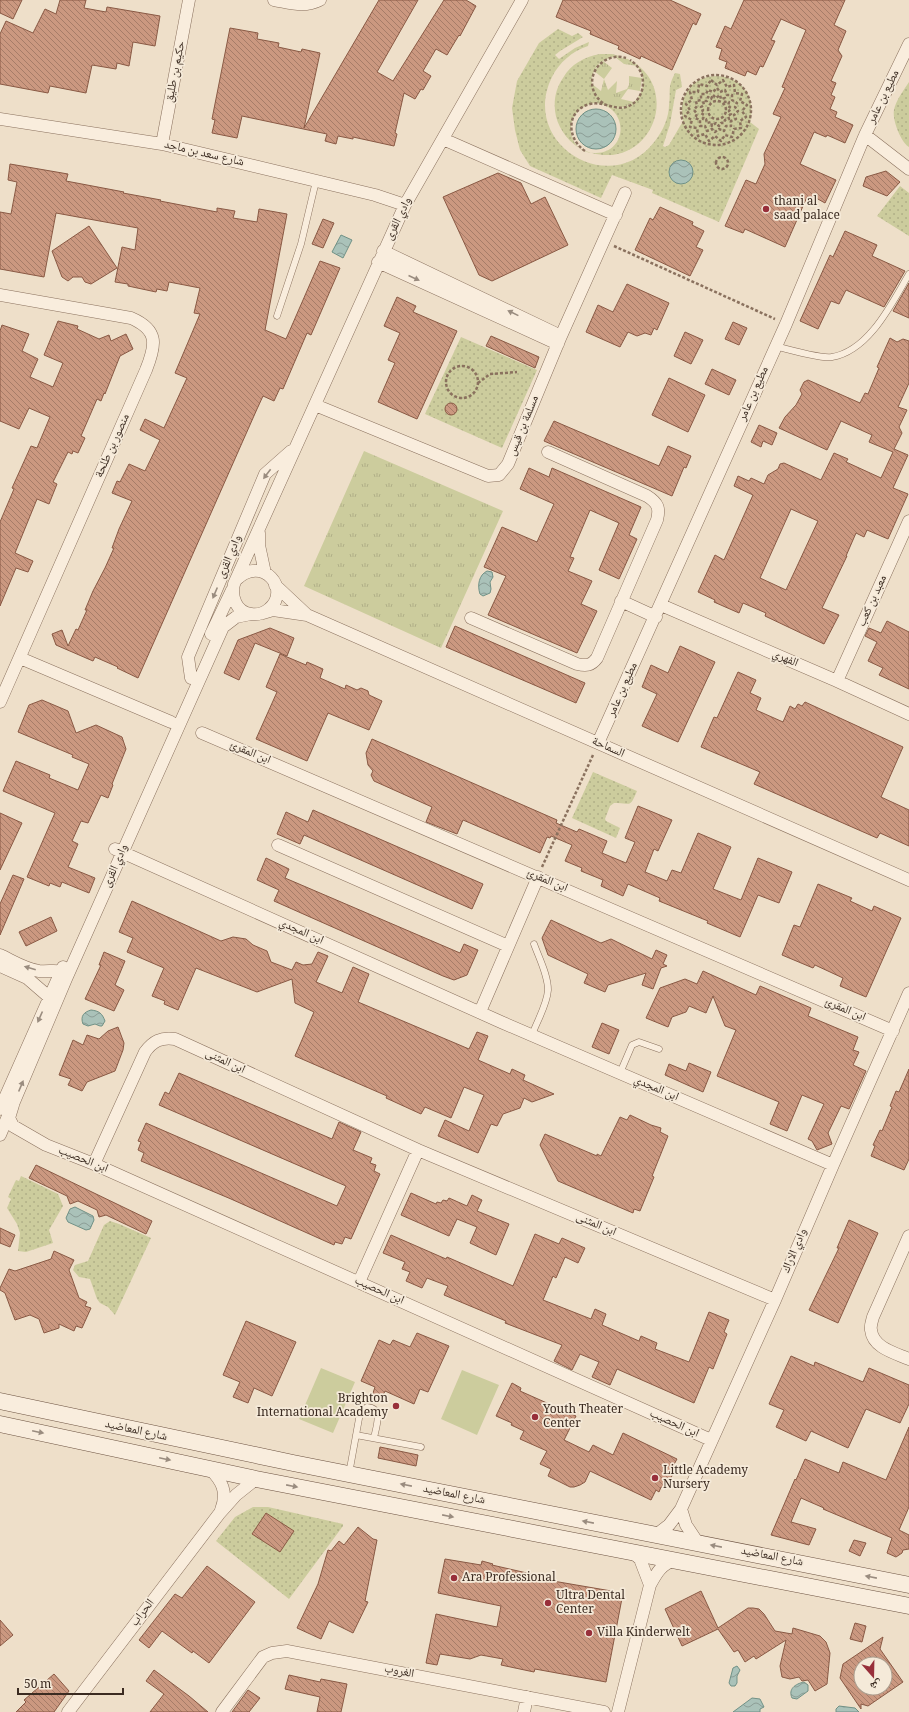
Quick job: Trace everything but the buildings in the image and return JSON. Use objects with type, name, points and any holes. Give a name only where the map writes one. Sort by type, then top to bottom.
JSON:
[{"type":"street","name":"حكيم بن طليق","points":[[162,144],[189,0]]},
{"type":"street","points":[[274,0],[301,5],[312,4],[320,0]]},
{"type":"street","name":"وادي القرى","points":[[119,851],[191,678],[235,584],[383,251],[405,205],[522,0]]},
{"type":"street","name":"مطيع بن عامر","points":[[598,744],[786,324],[865,135],[909,44]]},
{"type":"street","name":"شارع سعد بن ماجد","points":[[0,119],[162,144],[375,195],[405,205]]},
{"type":"street","points":[[865,135],[909,169]]},
{"type":"street","points":[[443,139],[616,215]]},
{"type":"street","name":"مسلمة بن قيس","points":[[315,405],[488,476],[499,475],[508,464],[559,340],[625,193]]},
{"type":"street","points":[[383,251],[559,340]]},
{"type":"street","points":[[378,262],[559,340]]},
{"type":"street","name":"منصور بن طلحة","points":[[0,702],[146,370],[151,357],[153,339],[147,326],[131,318],[1,299]]},
{"type":"street","name":"وادي القرى","points":[[191,678],[188,657],[265,474],[295,447]]},
{"type":"street","points":[[471,618],[585,666],[594,663],[597,658],[657,520],[659,511],[658,505],[647,496],[548,452]]},
{"type":"street","name":"معبد بن كعب","points":[[838,681],[909,522]]},
{"type":"street","name":"وادي القرى","points":[[259,528],[259,545],[265,573]]},
{"type":"street","points":[[253,570],[265,573],[270,576],[275,585],[276,596],[274,602],[267,610],[256,614],[246,613],[237,606],[234,601],[235,584],[242,574],[253,570]]},
{"type":"street","name":"السماحة","points":[[275,585],[307,615]]},
{"type":"street","points":[[621,601],[656,617]]},
{"type":"street","name":"الفهري","points":[[661,605],[838,681],[909,714]]},
{"type":"street","name":"السماحة","points":[[256,614],[273,610],[307,615],[909,880]]},
{"type":"street","name":"وادي القرى","points":[[0,1109],[53,999],[119,851],[223,627],[236,618],[256,614]]},
{"type":"street","points":[[20,658],[172,722]]},
{"type":"street","name":"ابن المقرئ","points":[[202,733],[892,1031]]},
{"type":"street","points":[[278,845],[508,946]]},
{"type":"street","name":"ابن المجدي","points":[[119,851],[532,1035],[832,1165]]},
{"type":"street","points":[[480,1012],[538,877]]},
{"type":"street","points":[[0,955],[28,968],[41,971],[65,972]]},
{"type":"street","points":[[0,966],[27,978],[53,999]]},
{"type":"street","name":"وادي الاراك","points":[[656,1535],[669,1525],[681,1509],[775,1300],[832,1165],[909,993]]},
{"type":"street","name":"وادي القرى","points":[[0,1136],[13,1106],[53,999]]},
{"type":"street","name":"ابن المثنى","points":[[94,1164],[139,1062],[151,1044],[165,1038],[180,1041],[418,1150],[775,1300]]},
{"type":"street","name":"ابن الحصيب","points":[[13,1106],[9,1118],[13,1126],[46,1144],[94,1164],[711,1440]]},
{"type":"street","name":"ابن الحصيب","points":[[0,1136],[10,1135],[46,1144]]},
{"type":"street","points":[[359,1282],[418,1150]]},
{"type":"street","points":[[909,1236],[873,1317],[871,1330],[874,1339],[883,1348],[909,1360]]},
{"type":"street","name":"شارع المعاضيد","points":[[0,1401],[116,1427],[909,1585]]},
{"type":"street","name":"شارع المعاضيد","points":[[0,1424],[256,1479],[909,1606]]},
{"type":"street","name":"الحراب","points":[[210,1469],[220,1479],[224,1486],[224,1503],[219,1514]]},
{"type":"street","name":"الحراب","points":[[68,1712],[219,1514],[236,1495],[256,1479]]},
{"type":"street","points":[[681,1509],[686,1525],[698,1543]]},
{"type":"street","points":[[632,1552],[640,1559],[650,1585]]},
{"type":"street","points":[[618,1712],[650,1585],[656,1574],[664,1565],[675,1560]]},
{"type":"street","name":"الغروب","points":[[222,1712],[263,1657],[279,1651],[287,1650],[604,1712]]},
{"type":"street","points":[[524,1712],[527,1697]]},
{"type":"lane","points":[[277,316],[301,244],[316,181]]},
{"type":"lane","points":[[775,346],[788,350],[831,357],[848,353],[884,319],[909,274]]},
{"type":"lane","points":[[532,1035],[548,990],[547,982],[534,944]]},
{"type":"lane","points":[[620,1073],[632,1045],[639,1042],[659,1049]]},
{"type":"lane","points":[[349,1474],[360,1413],[367,1407],[373,1407],[377,1410],[378,1414],[374,1438]]},
{"type":"lane","points":[[356,1435],[421,1447]]},
{"type":"path","points":[[606,106],[599,101],[592,90],[594,72],[598,65],[605,60],[615,57],[626,58]]},
{"type":"path","points":[[585,151],[577,145],[572,137],[571,129],[574,117],[582,108],[590,104],[619,108],[628,106],[635,101],[643,86],[643,77],[640,69],[630,60]]},
{"type":"path","points":[[712,75],[724,76],[739,83],[747,92],[752,108],[750,120],[745,131],[736,139],[725,144],[708,144],[697,140],[686,128],[682,117],[682,104],[686,93],[697,81],[712,75]]},
{"type":"path","points":[[690,110],[686,104],[694,101],[707,101],[707,86],[711,80],[717,85]]},
{"type":"path","points":[[717,85],[723,80],[727,87]]},
{"type":"path","points":[[698,92],[699,84],[707,86]]},
{"type":"path","points":[[717,85],[721,99],[735,93],[742,94],[740,101],[729,111],[736,119],[740,121]]},
{"type":"path","points":[[708,90],[716,98],[727,87],[734,85],[735,93]]},
{"type":"path","points":[[715,136],[711,122],[697,128],[690,127],[692,120],[703,110],[694,101],[690,92],[698,92],[711,98],[717,88]]},
{"type":"path","points":[[725,90],[725,102],[731,101],[737,103]]},
{"type":"path","points":[[690,110],[694,110],[704,105],[701,94]]},
{"type":"path","points":[[732,95],[728,106],[738,111],[742,111]]},
{"type":"path","points":[[740,101],[747,105],[742,111]]},
{"type":"path","points":[[719,102],[725,106],[726,112],[723,117],[715,120],[710,117],[707,110],[711,103],[719,102]]},
{"type":"path","points":[[690,110],[685,116],[692,120]]},
{"type":"path","points":[[694,110],[704,116],[701,120],[700,126]]},
{"type":"path","points":[[731,126],[728,116],[738,111]]},
{"type":"path","points":[[740,121],[746,117],[742,111]]},
{"type":"path","points":[[695,118],[701,120],[706,119],[707,130]]},
{"type":"path","points":[[715,136],[721,141],[725,135],[725,120],[736,119]]},
{"type":"path","points":[[734,129],[741,128],[740,121]]},
{"type":"path","points":[[697,128],[698,136],[705,134],[707,130],[716,123],[724,131]]},
{"type":"path","points":[[715,132],[720,123],[731,126],[734,129]]},
{"type":"path","points":[[725,135],[732,137],[734,129]]},
{"type":"path","points":[[705,134],[709,141],[715,136]]},
{"type":"path","points":[[724,157],[728,160],[728,164],[721,170],[716,167],[716,161],[718,158],[724,157]]},
{"type":"path","points":[[604,242],[786,324]]},
{"type":"path","points":[[478,383],[475,372],[465,366],[453,368],[446,379],[449,391],[460,398],[472,395],[477,388],[478,383],[490,374],[517,372]]},
{"type":"path","points":[[538,877],[598,744]]},
{"type":"green space","points":[[558,29],[572,36],[578,33],[583,37],[555,55],[559,59],[575,48],[589,42],[588,46],[571,54],[558,67],[552,77],[545,101],[548,124],[558,142],[575,156],[594,164],[616,165],[637,158],[655,141],[661,133],[667,119],[670,86],[675,73],[680,74],[682,87],[676,90],[670,124],[663,146],[665,147],[669,145],[683,121],[683,101],[690,87],[703,79],[717,76],[732,79],[744,88],[751,102],[750,122],[759,129],[719,222],[652,193],[653,190],[612,175],[601,198],[530,166],[520,150],[515,130],[512,108],[517,81],[539,43]]},
{"type":"green space","points":[[600,54],[612,54],[626,58],[613,57],[607,59],[597,66],[592,78],[594,93],[603,103],[613,108],[623,108],[632,103],[639,96],[642,88],[643,78],[639,68],[630,60],[646,73],[655,89],[657,107],[653,124],[643,139],[630,149],[612,155],[592,153],[589,152],[596,153],[607,151],[615,145],[619,137],[619,119],[614,112],[605,106],[594,103],[583,107],[576,114],[572,122],[571,131],[573,140],[578,147],[573,144],[560,127],[557,121],[555,109],[557,89],[566,73],[583,59]]},
{"type":"green space","points":[[615,57],[628,59],[638,66],[624,64]]},
{"type":"green space","points":[[603,61],[612,68],[604,79],[594,71]]},
{"type":"green space","points":[[629,76],[642,78],[640,91],[628,89],[621,99],[634,102],[620,108],[607,106],[597,98],[592,84],[601,91],[604,79],[608,90],[617,81],[616,93],[627,89],[629,85]]},
{"type":"green space","points":[[909,82],[909,147],[900,136],[894,119],[894,110],[900,95]]},
{"type":"green space","points":[[900,186],[909,193],[909,236],[877,216]]},
{"type":"green space","points":[[461,337],[537,370],[502,448],[425,414]]},
{"type":"green space","points":[[364,451],[503,511],[441,648],[304,586]]},
{"type":"green space","points":[[593,772],[637,791],[631,803],[614,803],[610,806],[605,819],[606,821],[620,828],[616,838],[572,818]]},
{"type":"green space","points":[[21,1176],[58,1194],[63,1206],[49,1230],[53,1243],[26,1252],[18,1251],[20,1233],[17,1224],[7,1208],[11,1199],[8,1197],[16,1180],[19,1181]]},
{"type":"green space","points":[[110,1221],[151,1238],[115,1315],[108,1307],[100,1303],[97,1299],[90,1279],[79,1277],[73,1270],[75,1265],[88,1261],[104,1225]]},
{"type":"green space","points":[[321,1368],[355,1382],[333,1433],[299,1419]]},
{"type":"green space","points":[[462,1370],[499,1385],[477,1435],[441,1419]]},
{"type":"green space","points":[[253,1507],[268,1507],[343,1524],[289,1599],[216,1541],[235,1517]]},
{"type":"water","points":[[600,109],[607,112],[613,118],[616,129],[615,137],[607,146],[600,149],[592,149],[585,146],[577,137],[576,125],[579,118],[588,110]]},
{"type":"water","points":[[681,160],[686,161],[692,167],[692,177],[686,183],[681,184],[676,183],[670,177],[669,172],[670,167],[676,161]]},
{"type":"water","points":[[341,235],[352,240],[343,258],[332,252]]},
{"type":"water","points":[[487,571],[492,572],[493,577],[490,582],[490,593],[483,596],[480,594],[479,584],[480,578]]},
{"type":"water","points":[[91,1010],[98,1012],[103,1016],[105,1021],[102,1026],[95,1024],[88,1026],[83,1024],[83,1015]]},
{"type":"water","points":[[75,1207],[93,1216],[94,1220],[90,1229],[86,1230],[68,1222],[66,1218],[70,1209]]},
{"type":"water","points":[[737,1666],[740,1670],[737,1676],[737,1683],[735,1686],[731,1686],[729,1683],[733,1668]]},
{"type":"water","points":[[804,1682],[808,1685],[808,1691],[797,1699],[792,1698],[791,1692],[793,1687]]},
{"type":"water","points":[[752,1698],[760,1699],[764,1707],[760,1709],[760,1712],[733,1712]]},
{"type":"water","points":[[839,1706],[855,1708],[859,1712],[836,1712],[836,1709]]},
{"type":"place","name":"thani al saad palace","points":[[766,209]]},
{"type":"place","name":"Brighton International Academy","points":[[396,1406]]},
{"type":"place","name":"Youth Theater Center","points":[[535,1417]]},
{"type":"place","name":"Little Academy Nursery","points":[[655,1478]]},
{"type":"place","name":"Ara Professional","points":[[454,1578]]},
{"type":"place","name":"Ultra Dental Center","points":[[548,1603]]},
{"type":"place","name":"Villa Kinderwelt","points":[[589,1633]]}]
